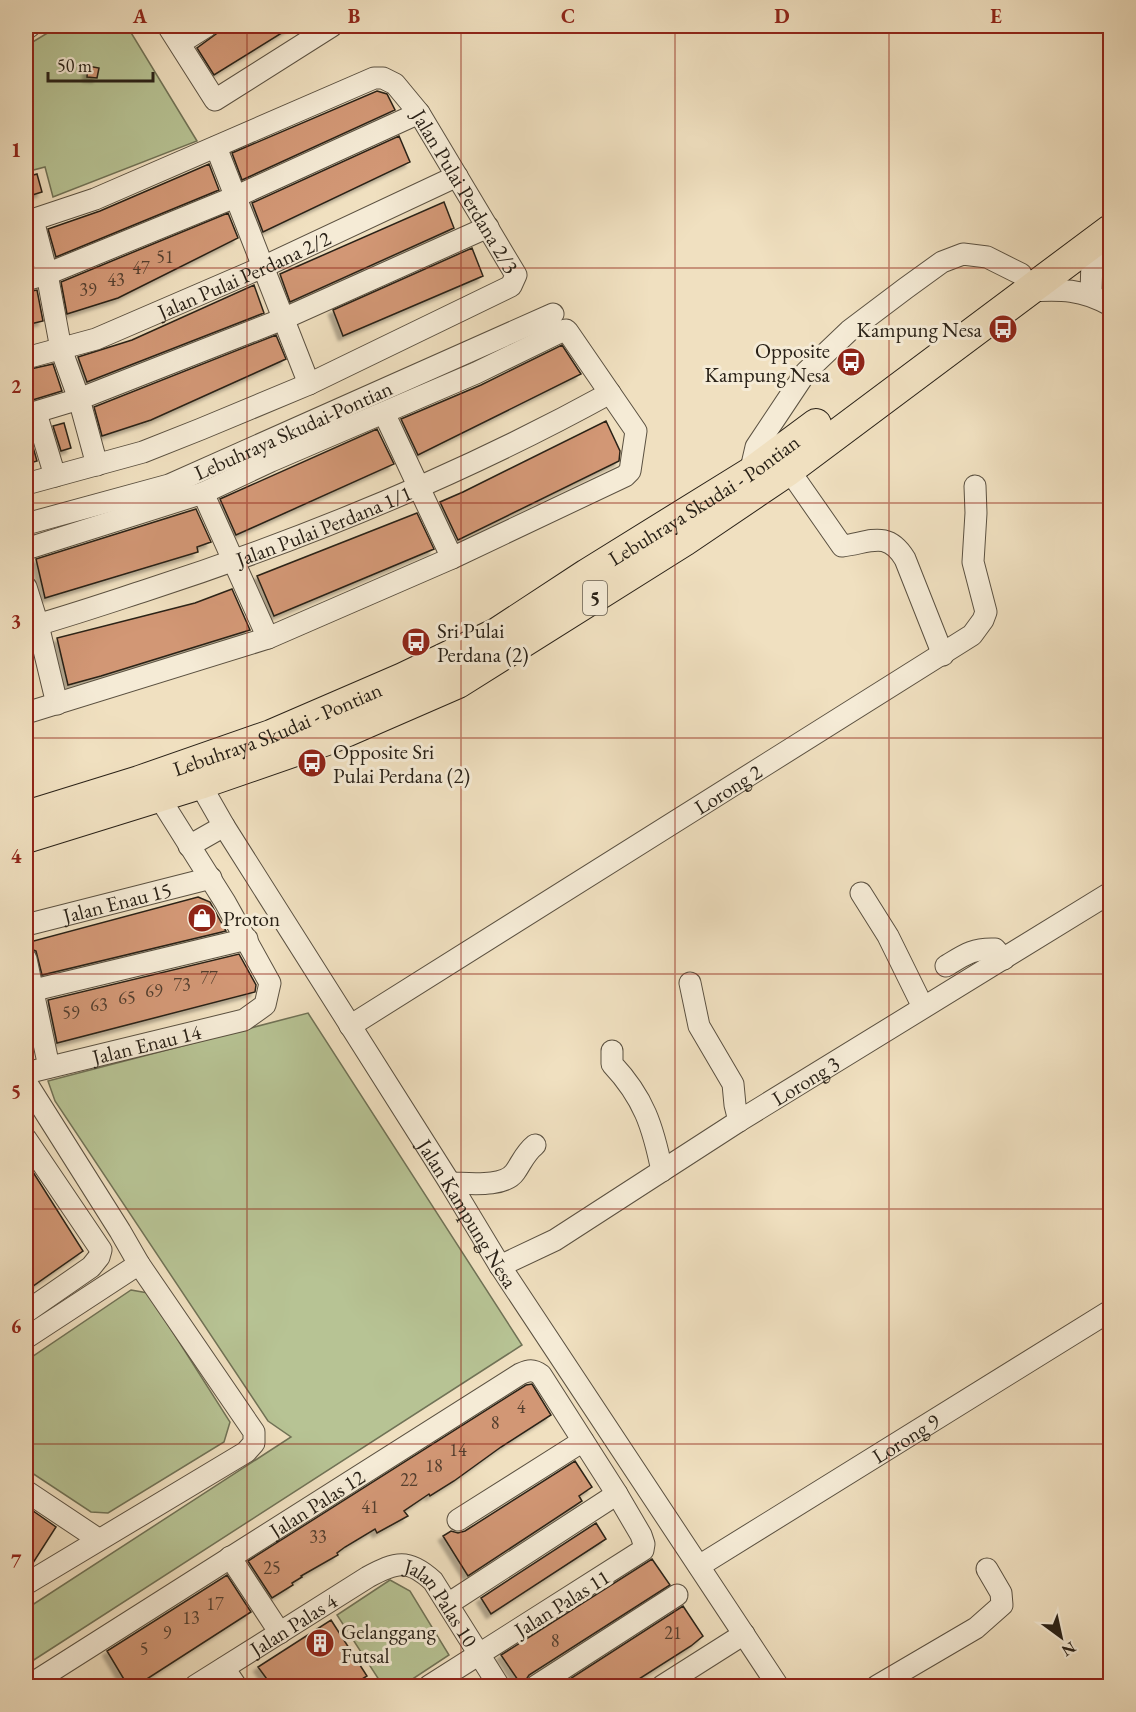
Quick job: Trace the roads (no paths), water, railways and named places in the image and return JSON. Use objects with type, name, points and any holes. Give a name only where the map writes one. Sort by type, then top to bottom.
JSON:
[{"type":"highway","name":"Lebuhraya Skudai - Pontian","points":[[26,816],[139,781],[271,735],[403,678],[496,633],[750,473],[1107,226]]},
{"type":"highway","name":"Lebuhraya Skudai - Pontian","points":[[26,838],[200,784],[327,740],[458,683],[655,560],[789,470],[1025,282]]},
{"type":"street","points":[[26,29],[30,26]]},
{"type":"street","points":[[207,26],[174,34],[215,100],[332,26]]},
{"type":"street","name":"Jalan Pulai Perdana 2/3","points":[[26,484],[143,452],[309,384],[511,286],[516,275],[419,113],[395,84],[383,78],[374,78],[95,199],[29,221]]},
{"type":"street","points":[[26,280],[47,274],[236,197],[419,113]]},
{"type":"street","points":[[216,147],[309,384]]},
{"type":"street","name":"Jalan Pulai Perdana 2/2","points":[[26,358],[96,339],[263,267],[457,176]]},
{"type":"street","points":[[29,221],[47,274],[61,349],[79,399],[97,465]]},
{"type":"street","points":[[1091,294],[1092,259],[1107,226]]},
{"type":"street","points":[[55,476],[31,414],[79,399],[284,319],[488,227]]},
{"type":"street","points":[[750,473],[756,447],[806,372],[849,331],[942,262],[963,254],[987,257],[1025,282],[1091,294],[1110,305]]},
{"type":"street","name":"Lebuhraya Skudai-Pontian","points":[[26,524],[169,485],[553,315]]},
{"type":"street","points":[[26,549],[203,493],[271,461],[476,373],[566,330],[636,431],[630,471],[625,476],[452,558],[268,638],[26,713]]},
{"type":"street","name":"Jalan Pulai Perdana 1/1","points":[[32,627],[234,562],[420,488],[544,430],[610,393]]},
{"type":"street","points":[[384,413],[452,558]]},
{"type":"street","points":[[789,470],[842,546],[878,539],[899,549],[905,559],[942,656]]},
{"type":"street","name":"Lorong 2","points":[[350,1026],[942,656],[972,635],[986,612],[973,562],[975,486]]},
{"type":"street","points":[[203,493],[268,638]]},
{"type":"street","points":[[26,587],[32,627],[57,704]]},
{"type":"street","name":"Jalan Kampung Nesa","points":[[200,784],[224,826],[500,1266],[595,1413],[778,1686]]},
{"type":"street","points":[[29,991],[247,939],[159,797]]},
{"type":"street","points":[[189,846],[224,826]]},
{"type":"street","name":"Jalan Enau 15","points":[[26,925],[211,878]]},
{"type":"street","points":[[861,893],[888,936],[923,1007]]},
{"type":"street","name":"Lorong 3","points":[[500,1266],[555,1240],[739,1121],[1110,893]]},
{"type":"street","name":"Jalan Enau 14","points":[[26,1073],[244,1020],[265,1005],[270,983],[247,939]]},
{"type":"street","points":[[946,966],[969,952],[984,949],[995,949],[1004,959]]},
{"type":"street","points":[[26,959],[29,991],[49,1067]]},
{"type":"street","points":[[690,983],[699,1026],[733,1084],[739,1121]]},
{"type":"street","points":[[612,1051],[612,1064],[627,1079],[650,1121],[662,1171]]},
{"type":"street","points":[[26,1082],[139,1264],[254,1432],[254,1443],[246,1452],[27,1582]]},
{"type":"street","points":[[26,1138],[101,1250]]},
{"type":"street","points":[[450,1183],[503,1182],[513,1175],[523,1157],[535,1145]]},
{"type":"street","points":[[26,1312],[91,1267],[99,1257],[101,1250],[120,1231]]},
{"type":"street","points":[[26,1338],[139,1264]]},
{"type":"street","name":"Lorong 9","points":[[699,1566],[1110,1311]]},
{"type":"street","name":"Jalan Palas 12","points":[[28,1686],[529,1370],[541,1375],[617,1494],[641,1535],[643,1550]]},
{"type":"street","points":[[458,1520],[583,1441]]},
{"type":"street","points":[[26,1491],[98,1539]]},
{"type":"street","points":[[448,1604],[617,1494]]},
{"type":"street","name":"Jalan Palas 11","points":[[429,1686],[643,1550]]},
{"type":"street","points":[[230,1557],[280,1633]]},
{"type":"street","name":"Jalan Palas 10","points":[[392,1565],[406,1565],[422,1572],[433,1581],[499,1686]]},
{"type":"street","name":"Jalan Palas 4","points":[[195,1686],[368,1577],[392,1565]]},
{"type":"street","points":[[877,1686],[976,1628],[1002,1605],[1001,1593],[987,1569]]},
{"type":"street","points":[[536,1686],[677,1595]]},
{"type":"street","points":[[662,1686],[744,1634]]},
{"type":"street","points":[[224,1668],[236,1686]]},
{"type":"place","name":"Kampung Nesa","points":[[1003,329]]},
{"type":"place","name":"Opposite Kampung Nesa","points":[[851,362]]},
{"type":"place","name":"Sri Pulai Perdana (2)","points":[[416,642]]},
{"type":"place","name":"Opposite Sri Pulai Perdana (2)","points":[[312,763]]},
{"type":"place","name":"Proton","points":[[202,918]]},
{"type":"place","name":"Gelanggang Futsal","points":[[320,1643]]}]
